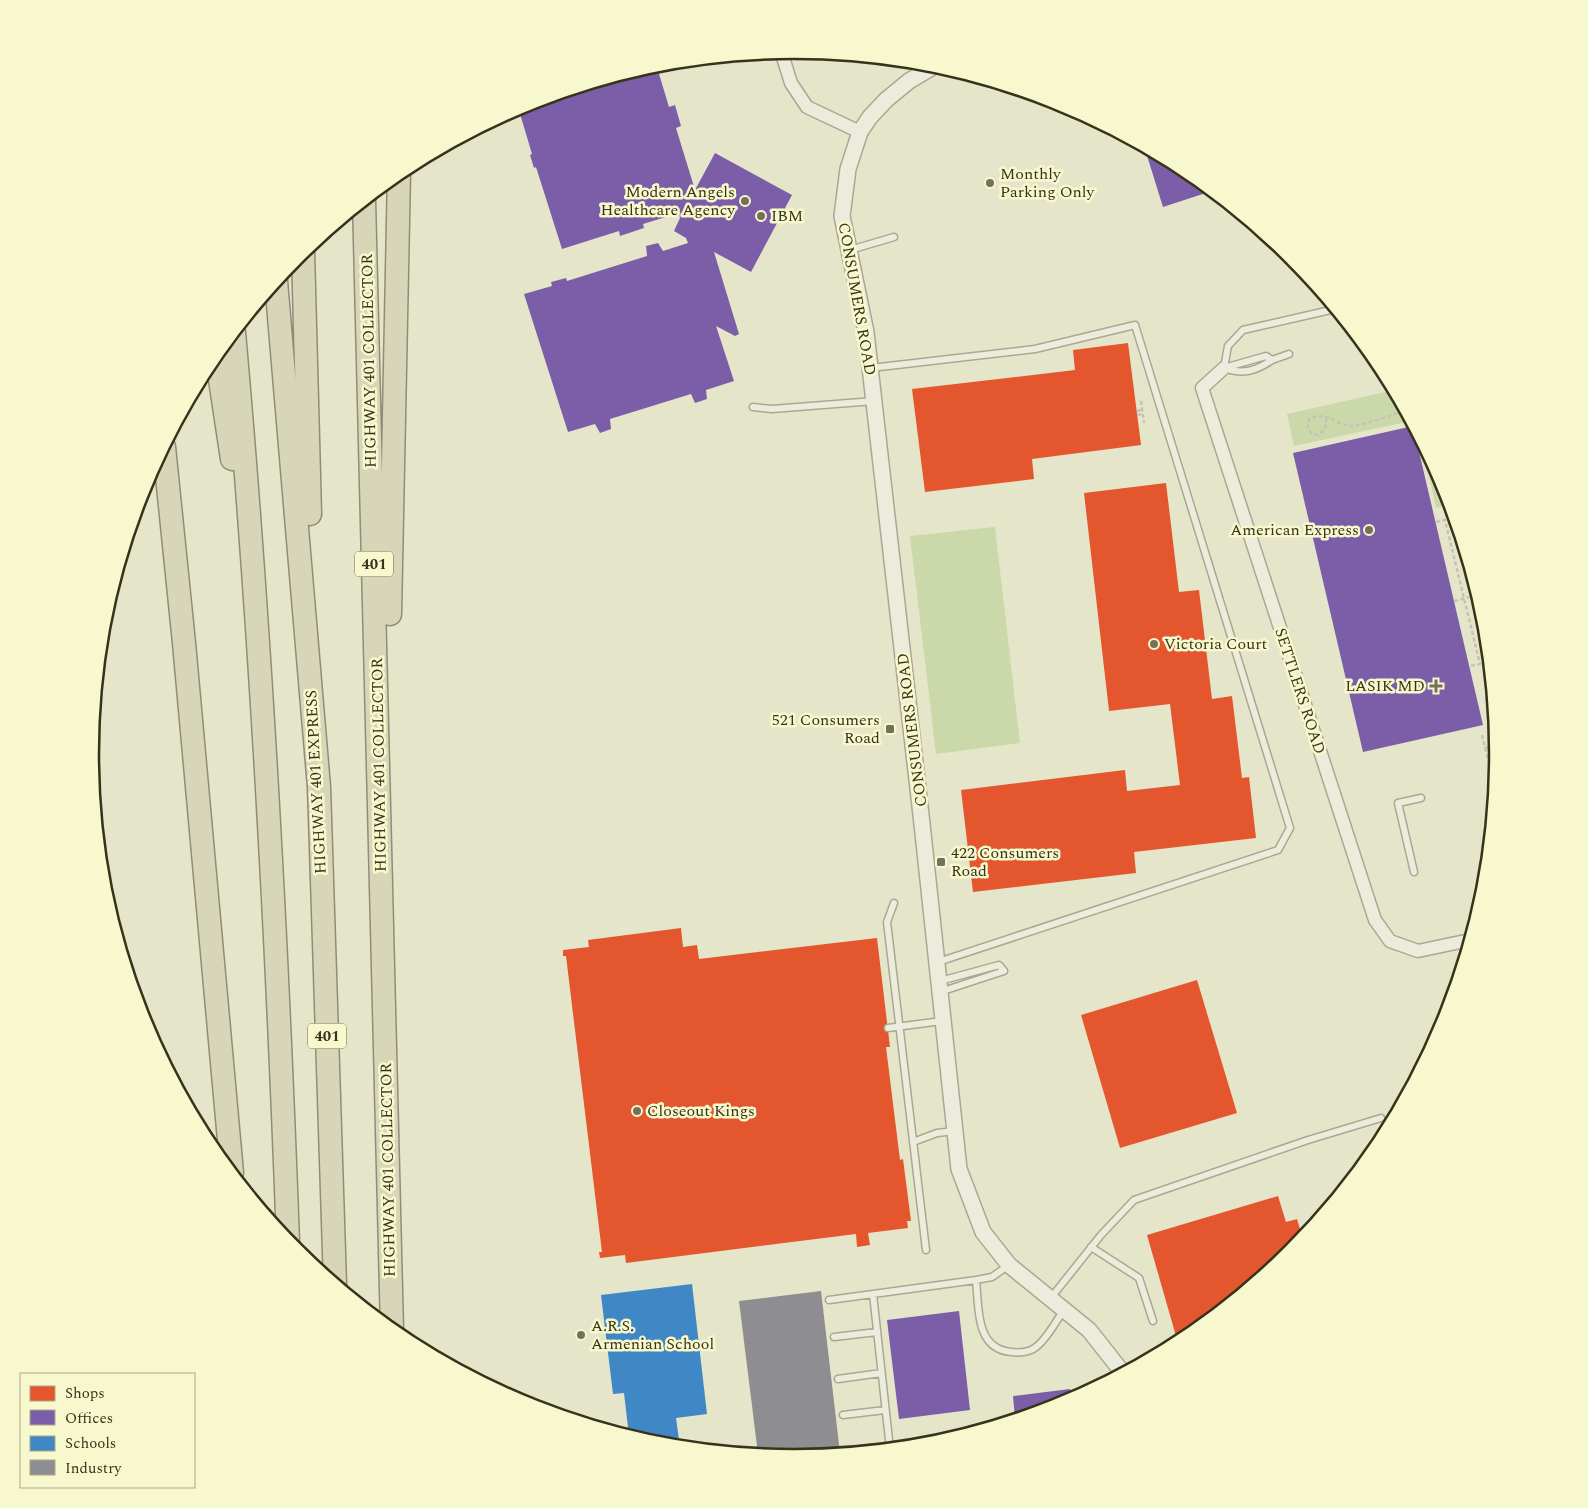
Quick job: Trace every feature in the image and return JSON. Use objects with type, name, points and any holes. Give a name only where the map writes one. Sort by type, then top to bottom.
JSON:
[{"type":"highway","points":[[383,927],[399,182]]},
{"type":"highway","name":"HIGHWAY 401 COLLECTOR","points":[[364,208],[392,1321]]},
{"type":"highway","points":[[303,261],[319,787]]},
{"type":"highway","name":"HIGHWAY 401 EXPRESS","points":[[277,290],[319,787],[336,1277]]},
{"type":"highway","points":[[235,341],[257,623],[283,1090],[288,1230]]},
{"type":"highway","points":[[218,365],[257,623]]},
{"type":"highway","points":[[167,454],[169,490]]},
{"type":"highway","points":[[165,457],[231,1161]]},
{"type":"highway","points":[[218,1143],[220,1041]]},
{"type":"highway","points":[[388,1177],[404,1329]]},
{"type":"street","points":[[784,59],[791,83],[807,107],[860,132]]},
{"type":"street","name":"CONSUMERS ROAD","points":[[925,71],[909,81],[886,100],[870,117],[860,132],[848,169],[842,216],[866,332],[959,1169],[983,1232],[1008,1264],[1089,1330],[1120,1368]]},
{"type":"street","name":"SETTLERS ROAD","points":[[1224,368],[1202,388],[1375,920],[1390,941],[1418,951],[1464,941]]},
{"type":"lane","points":[[850,250],[894,237]]},
{"type":"lane","points":[[1224,368],[1228,346],[1243,330],[1329,310]]},
{"type":"lane","points":[[870,368],[1035,349],[1135,325],[1290,828],[1278,850],[937,962]]},
{"type":"lane","points":[[1224,368],[1238,374],[1260,369],[1272,360],[1289,354]]},
{"type":"lane","points":[[1224,368],[1266,356],[1272,360]]},
{"type":"lane","points":[[753,407],[772,409],[874,401]]},
{"type":"lane","points":[[1414,872],[1398,803],[1421,798]]},
{"type":"lane","points":[[894,903],[887,922],[926,1250]]},
{"type":"lane","points":[[999,965],[1004,971],[940,986],[999,965]]},
{"type":"lane","points":[[888,1028],[943,1020]]},
{"type":"lane","points":[[1050,1299],[1091,1247],[1134,1200],[1308,1140],[1381,1118]]},
{"type":"lane","points":[[913,1142],[937,1133],[955,1131]]},
{"type":"lane","points":[[1091,1247],[1139,1278],[1153,1321]]},
{"type":"lane","points":[[829,1300],[992,1277],[1008,1264]]},
{"type":"lane","points":[[976,1280],[980,1326],[991,1345],[1003,1352],[1027,1352],[1037,1347],[1064,1310]]},
{"type":"lane","points":[[873,1294],[889,1442]]},
{"type":"lane","points":[[834,1337],[877,1332]]},
{"type":"lane","points":[[838,1378],[881,1373]]},
{"type":"lane","points":[[843,1415],[885,1410]]},
{"type":"path","points":[[1141,401],[1144,422]]},
{"type":"path","points":[[1137,411],[1142,409]]},
{"type":"path","points":[[1326,418],[1326,426],[1323,432],[1318,435],[1311,433],[1308,427],[1309,419],[1315,416],[1334,419],[1350,427],[1399,412]]},
{"type":"path","points":[[1137,415],[1143,416]]},
{"type":"path","points":[[1436,522],[1445,520],[1480,664],[1469,666]]},
{"type":"path","points":[[1454,601],[1471,596]]},
{"type":"path","points":[[1482,735],[1489,762]]},
{"type":"green space","points":[[1387,392],[1405,422],[1294,446],[1287,414]]},
{"type":"green space","points":[[1427,468],[1443,506],[1436,508]]},
{"type":"green space","points":[[995,527],[1020,743],[936,754],[910,536]]},
{"type":"building: Shops","points":[[1128,343],[1141,445],[1032,459],[1034,479],[925,492],[912,389],[1075,370],[1073,350]]},
{"type":"building: Shops","name":"Victoria Court","points":[[1166,483],[1179,592],[1199,590],[1212,699],[1232,696],[1242,778],[1249,777],[1256,838],[1134,852],[1136,873],[973,892],[961,790],[1125,770],[1127,791],[1180,785],[1170,704],[1109,711],[1084,493]]},
{"type":"building: Shops","points":[[681,928],[683,947],[697,945],[699,959],[877,938],[890,1047],[886,1047],[900,1160],[903,1159],[911,1221],[907,1221],[908,1228],[868,1233],[870,1245],[857,1247],[856,1234],[626,1263],[625,1255],[600,1258],[599,1252],[602,1252],[566,956],[563,956],[563,950],[589,947],[588,940]]},
{"type":"building: Shops","points":[[1197,980],[1237,1113],[1120,1148],[1081,1015]]},
{"type":"building: Shops","points":[[1278,1196],[1286,1222],[1297,1219],[1300,1230],[1252,1277],[1217,1306],[1176,1335],[1147,1235]]},
{"type":"building: Offices","points":[[658,72],[669,107],[675,105],[681,126],[676,128],[695,190],[715,153],[792,195],[751,272],[714,252],[739,334],[735,336],[716,326],[734,381],[706,390],[707,399],[695,403],[691,394],[610,419],[611,429],[600,433],[595,424],[568,432],[524,294],[552,286],[551,282],[566,278],[567,281],[647,256],[646,246],[658,243],[663,251],[688,243],[686,238],[674,231],[680,218],[679,213],[643,224],[644,228],[620,236],[619,231],[562,249],[536,167],[534,168],[530,155],[532,154],[520,115],[614,82]]},
{"type":"building: Offices","points":[[1147,155],[1205,193],[1163,207]]},
{"type":"building: Offices","points":[[1408,427],[1417,445],[1483,725],[1363,752],[1293,453]]},
{"type":"building: Offices","points":[[959,1311],[970,1410],[899,1419],[887,1320]]},
{"type":"building: Offices","points":[[1070,1389],[1070,1392],[1014,1413],[1013,1396]]},
{"type":"building: Schools","points":[[692,1284],[707,1414],[676,1418],[679,1439],[628,1429],[624,1393],[613,1394],[601,1295]]},
{"type":"building: Industry","points":[[821,1291],[839,1448],[757,1448],[739,1301]]},
{"type":"place","name":"Monthly Parking Only","points":[[990,183]]},
{"type":"place","name":"Modern Angels Healthcare Agency","points":[[745,201]]},
{"type":"place","name":"IBM","points":[[761,216]]},
{"type":"place","name":"American Express","points":[[1369,530]]},
{"type":"place","name":"Victoria Court","points":[[1154,644]]},
{"type":"place","name":"LASIK MD","points":[[1436,686]]},
{"type":"place","name":"521 Consumers Road","points":[[890,729]]},
{"type":"place","name":"422 Consumers Road","points":[[941,862]]},
{"type":"place","name":"Closeout Kings","points":[[637,1111]]},
{"type":"place","name":"A.R.S. Armenian School","points":[[581,1335]]}]
